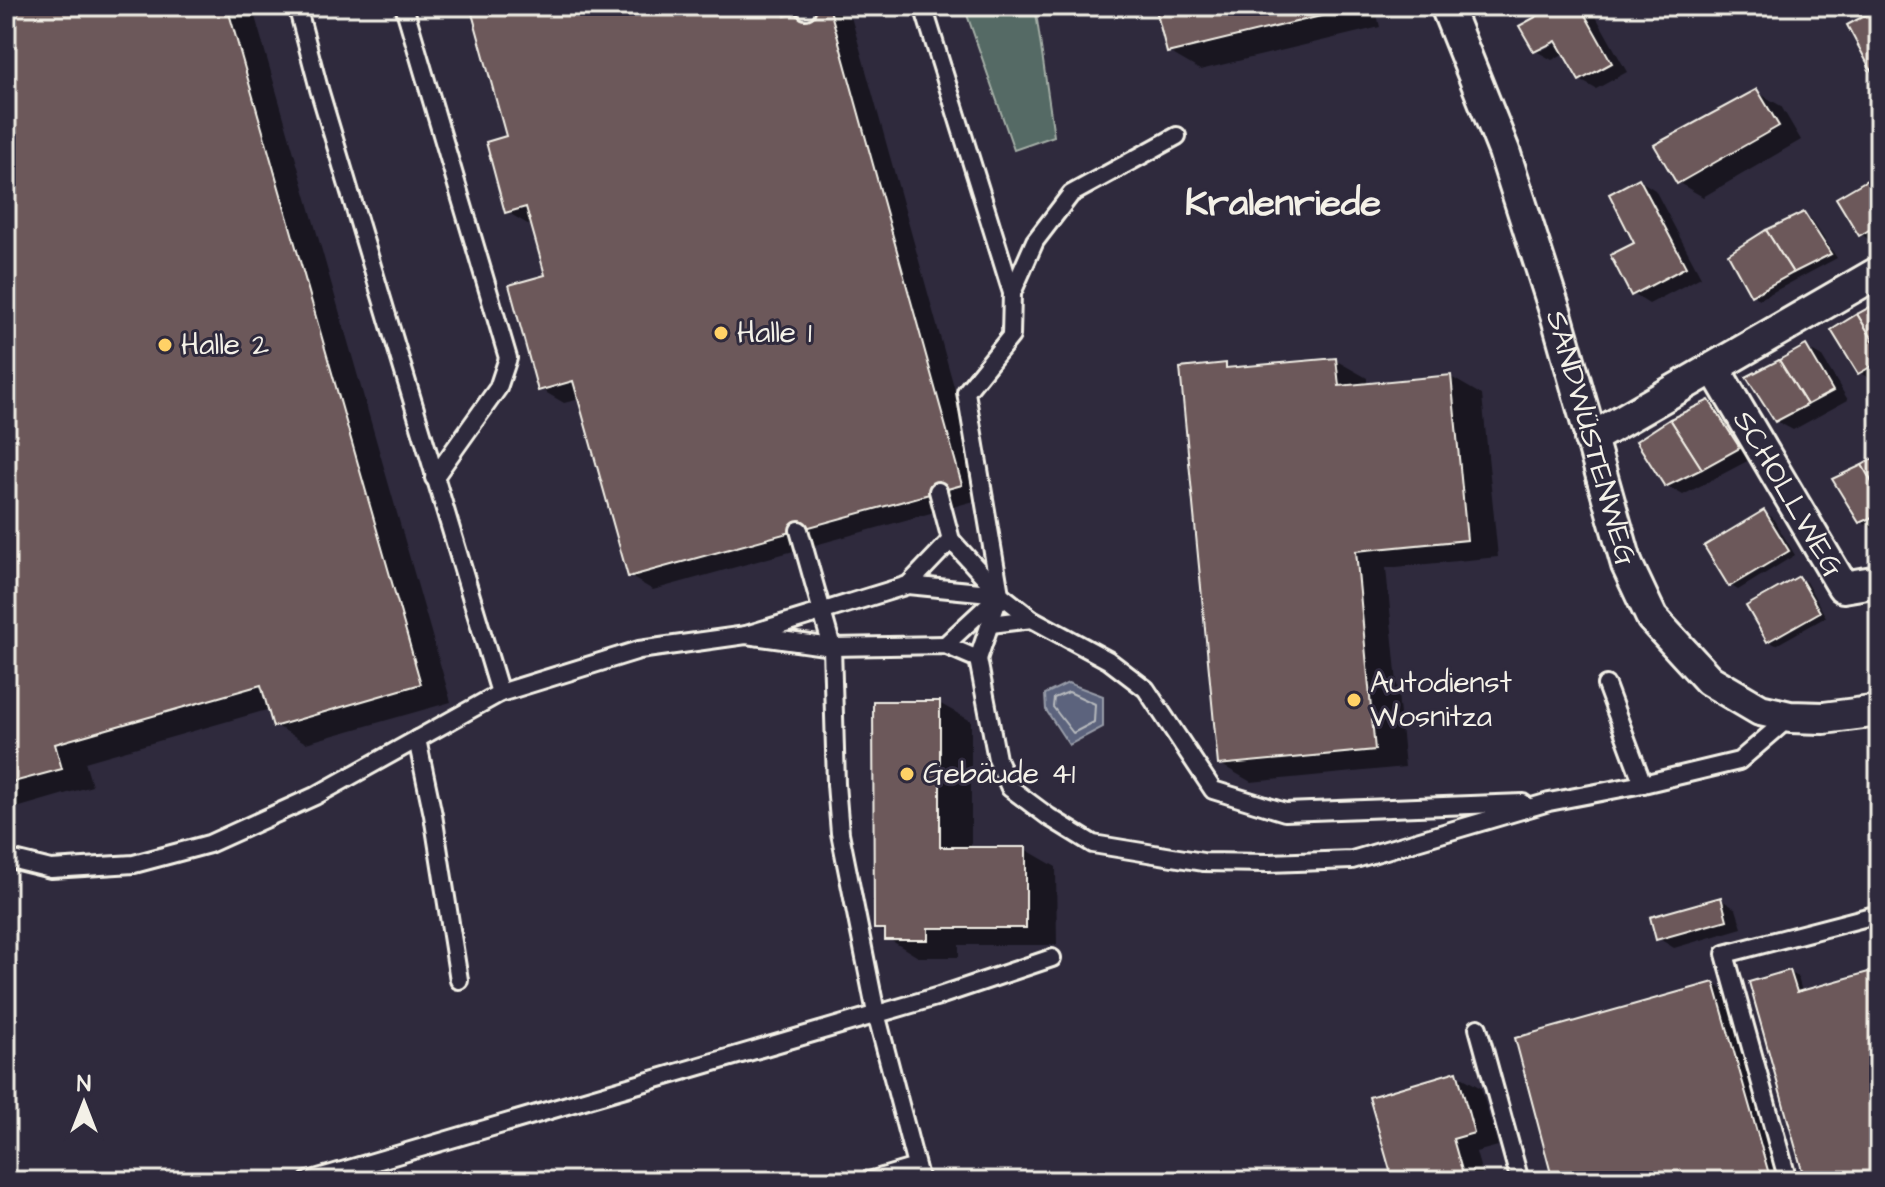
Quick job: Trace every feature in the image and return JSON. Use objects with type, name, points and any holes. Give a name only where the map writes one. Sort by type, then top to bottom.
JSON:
[{"type":"street","name":"SANDWÜSTENWEG","points":[[1446,6],[1509,165],[1556,314],[1627,565],[1652,618],[1709,680],[1760,710],[1790,717],[1824,718],[1879,711]]},
{"type":"street","points":[[1590,439],[1879,272]]},
{"type":"street","name":"SCHOLLWEG","points":[[1714,368],[1843,587],[1879,581]]},
{"type":"lane","points":[[297,6],[319,89],[500,693]]},
{"type":"lane","points":[[404,6],[508,358],[498,388],[434,478]]},
{"type":"lane","points":[[923,6],[1012,293],[1011,336],[966,392],[1000,594],[978,659],[997,759],[1010,788],[1093,844],[1203,862],[1352,860],[1549,802],[1739,761],[1790,717]]},
{"type":"lane","points":[[1012,293],[1035,241],[1071,194],[1177,136]]},
{"type":"lane","points":[[938,491],[951,540],[1000,594],[1032,619],[1108,660],[1146,689],[1213,790],[1285,812],[1549,802]]},
{"type":"lane","points":[[799,530],[832,647],[840,833],[876,1013],[918,1174],[869,1181]]},
{"type":"lane","points":[[908,585],[951,540]]},
{"type":"lane","points":[[6,858],[51,869],[134,864],[209,844],[315,796],[500,693],[639,650],[746,635],[908,585],[1000,594]]},
{"type":"lane","points":[[945,645],[1000,594]]},
{"type":"lane","points":[[991,624],[1032,619]]},
{"type":"lane","points":[[746,635],[832,647],[945,645],[978,659]]},
{"type":"lane","points":[[1606,685],[1643,784]]},
{"type":"lane","points":[[417,739],[433,815],[459,980]]},
{"type":"lane","points":[[1788,1181],[1725,954],[1879,914]]},
{"type":"lane","points":[[308,1181],[939,996],[1052,958]]},
{"type":"lane","points":[[1478,1028],[1520,1181]]},
{"type":"green space","points":[[964,6],[1035,6],[1054,136],[1014,150]]},
{"type":"water","points":[[1068,683],[1103,696],[1103,727],[1069,745],[1046,710],[1045,694]]},
{"type":"building","name":"Halle 2","points":[[6,6],[227,6],[421,684],[273,727],[261,685],[55,744],[62,769],[6,784]]},
{"type":"building","name":"Halle 1","points":[[470,6],[782,6],[785,16],[829,6],[962,485],[628,577],[573,381],[538,391],[509,285],[545,275],[526,207],[505,213],[486,142],[506,136]]},
{"type":"building","points":[[1155,6],[1349,6],[1350,9],[1167,53]]},
{"type":"building","points":[[1550,6],[1580,6],[1612,63],[1579,81],[1556,41],[1534,52],[1519,26],[1552,8]]},
{"type":"building","points":[[1879,8],[1879,65],[1871,70],[1847,25]]},
{"type":"building","points":[[1757,89],[1779,126],[1677,184],[1654,145]]},
{"type":"building","points":[[1879,173],[1879,224],[1859,236],[1836,198]]},
{"type":"building","points":[[1639,178],[1686,267],[1631,296],[1610,255],[1634,243],[1609,194]]},
{"type":"building","points":[[1804,212],[1831,254],[1793,273],[1766,230]]},
{"type":"building","points":[[1766,230],[1793,273],[1751,296],[1728,254]]},
{"type":"building","points":[[1879,302],[1879,350],[1857,314]]},
{"type":"building","points":[[1857,314],[1879,350],[1879,362],[1858,374],[1831,330]]},
{"type":"building","points":[[1806,345],[1833,391],[1807,405],[1779,360]]},
{"type":"building","points":[[1336,358],[1339,386],[1451,375],[1467,540],[1356,551],[1375,750],[1218,765],[1180,368],[1226,363],[1226,368]]},
{"type":"building","points":[[1779,360],[1807,405],[1775,422],[1746,377]]},
{"type":"building","points":[[1709,400],[1740,448],[1702,469],[1670,419]]},
{"type":"building","points":[[1670,419],[1702,469],[1665,487],[1636,441]]},
{"type":"building","points":[[1879,455],[1879,495],[1862,465]]},
{"type":"building","points":[[1862,465],[1879,495],[1879,514],[1859,523],[1832,479]]},
{"type":"building","points":[[1764,510],[1789,551],[1729,587],[1704,546]]},
{"type":"building","points":[[1799,576],[1820,612],[1767,642],[1746,606]]},
{"type":"building","name":"Gebäude 41","points":[[873,701],[940,701],[940,847],[1026,847],[1026,928],[928,928],[928,940],[885,940],[885,929],[874,929]]},
{"type":"building","points":[[1721,897],[1727,920],[1656,940],[1650,917]]},
{"type":"building","points":[[1879,969],[1879,1181],[1805,1181],[1749,982],[1790,970],[1797,992]]},
{"type":"building","points":[[1714,982],[1771,1181],[1605,1181],[1604,1176],[1586,1181],[1553,1181],[1515,1038]]},
{"type":"building","points":[[1457,1071],[1474,1133],[1453,1139],[1465,1181],[1393,1181],[1369,1097]]},
{"type":"place","name":"Halle 1","points":[[721,333]]},
{"type":"place","name":"Halle 2","points":[[165,345]]},
{"type":"place","name":"Autodienst Wosnitza","points":[[1354,700]]},
{"type":"place","name":"Gebäude 41","points":[[907,774]]},
{"type":"district","name":"Kralenriede","points":[[1283,204]]}]
